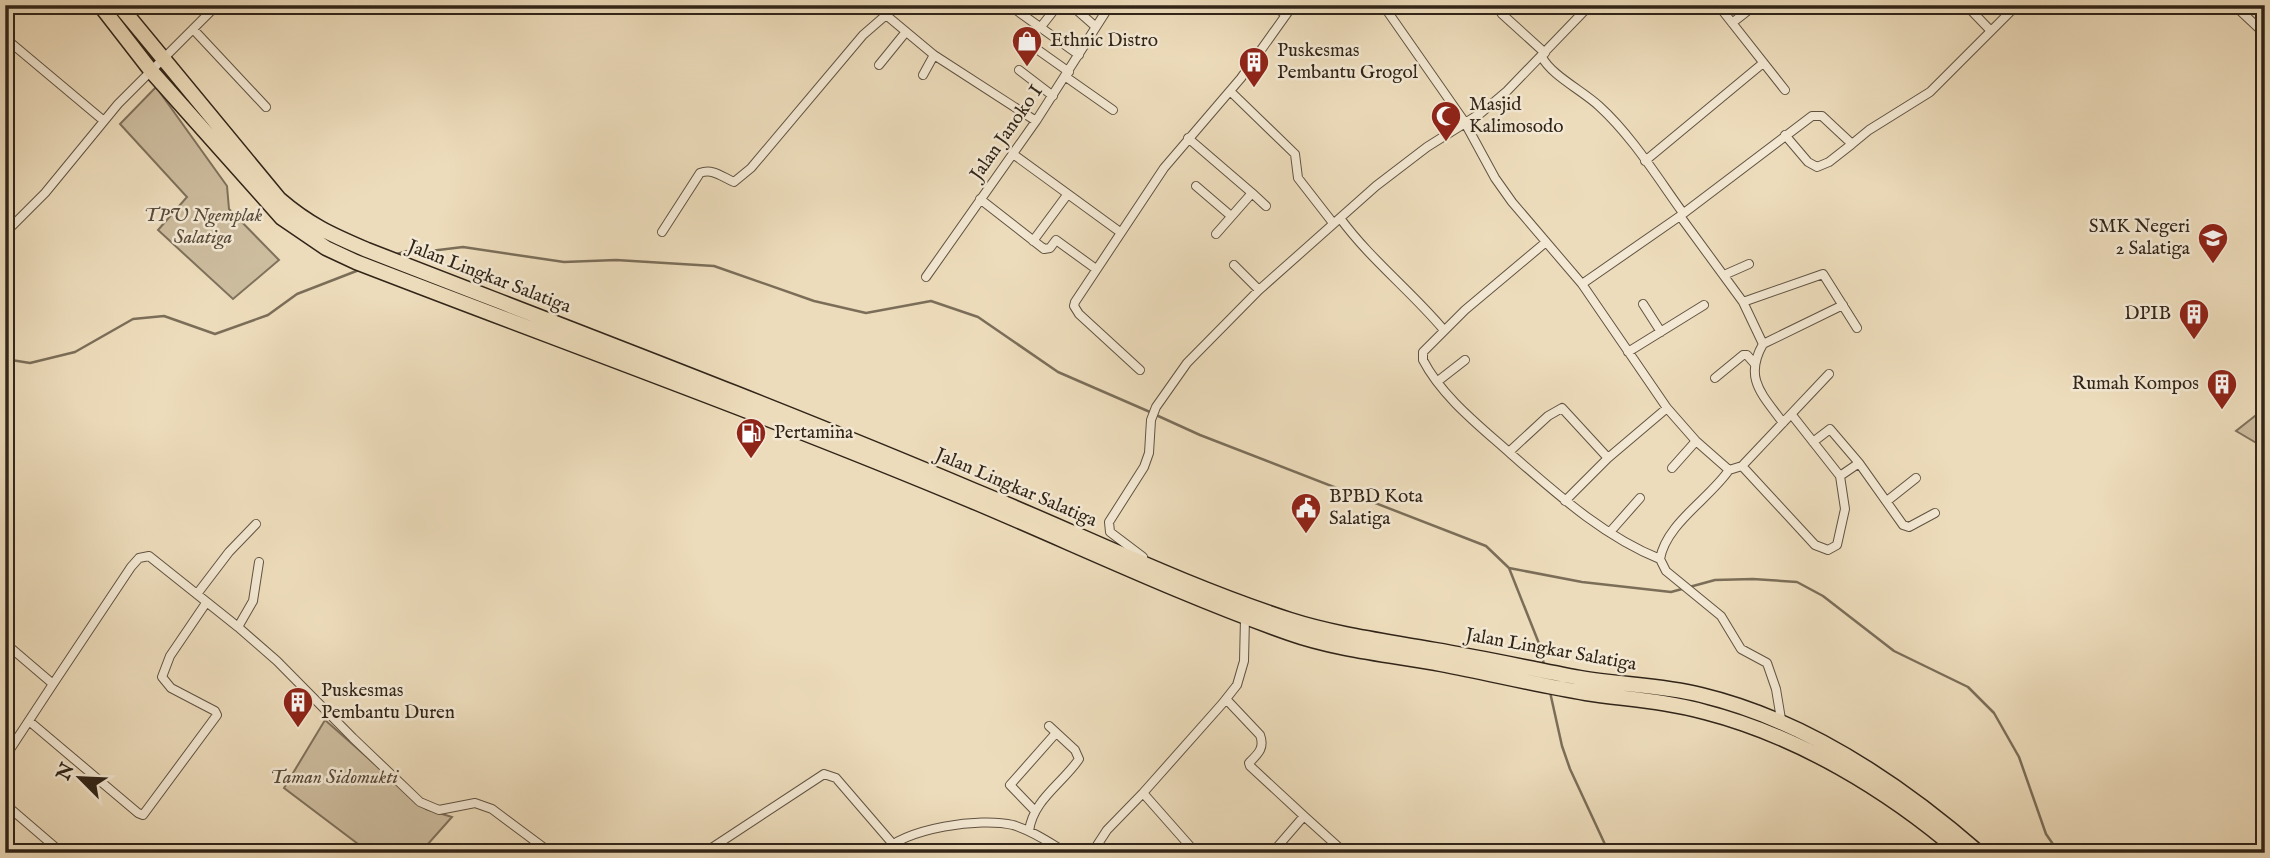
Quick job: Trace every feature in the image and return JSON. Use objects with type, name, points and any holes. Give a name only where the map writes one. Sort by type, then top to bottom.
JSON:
[{"type":"highway","name":"Jalan Lingkar Salatiga","points":[[100,5],[152,72],[282,218],[326,248],[356,262],[592,350],[1213,598],[1323,630],[1520,672],[1583,685],[1662,687],[1704,695],[1743,708],[1856,777],[1922,822],[1961,853]]},
{"type":"highway","name":"Jalan Lingkar Salatiga","points":[[119,5],[279,199],[304,220],[367,250],[977,491],[1164,579]]},
{"type":"highway","name":"Jalan Lingkar Salatiga","points":[[1213,598],[1245,618],[1319,641],[1520,672]]},
{"type":"highway","name":"Jalan Lingkar Salatiga","points":[[1780,730],[1854,761],[1886,780],[1945,823],[1979,853]]},
{"type":"street","points":[[5,233],[45,193],[104,121],[217,5]]},
{"type":"street","points":[[662,232],[700,173],[714,172],[734,182],[738,181],[863,35],[894,5]]},
{"type":"street","points":[[1009,5],[1079,55]]},
{"type":"street","points":[[1040,28],[1058,5]]},
{"type":"street","points":[[1070,5],[1096,27]]},
{"type":"street","name":"Jalan Janoko I","points":[[926,277],[1053,96],[1110,5]]},
{"type":"street","points":[[1273,5],[1286,15]]},
{"type":"street","points":[[1140,370],[1076,310],[1075,302],[1164,168],[1241,78],[1293,5]]},
{"type":"street","points":[[1382,5],[1464,121],[1504,191],[1582,284],[1667,408],[1696,441],[1729,470]]},
{"type":"street","points":[[1496,5],[1544,55],[1545,64],[1599,106],[1645,161],[1743,302],[1763,344]]},
{"type":"street","points":[[1164,579],[1110,532],[1109,522],[1144,467],[1149,453],[1151,420],[1156,407],[1187,363],[1259,290],[1400,166],[1464,121],[1481,113],[1507,92],[1590,5]]},
{"type":"street","points":[[1718,5],[1784,90]]},
{"type":"street","points":[[1732,23],[1755,5]]},
{"type":"street","points":[[1966,5],[1990,30]]},
{"type":"street","points":[[1785,135],[1808,162],[1816,167],[1829,162],[1869,130],[1930,92],[2017,5]]},
{"type":"street","points":[[2234,5],[2265,34]]},
{"type":"street","points":[[886,15],[934,55],[1036,121]]},
{"type":"street","points":[[193,29],[267,107]]},
{"type":"street","points":[[878,65],[905,33]]},
{"type":"street","points":[[5,38],[104,121]]},
{"type":"street","points":[[1031,45],[1113,110]]},
{"type":"street","points":[[923,75],[934,55]]},
{"type":"street","points":[[1645,161],[1762,64]]},
{"type":"street","points":[[1019,70],[1053,96]]},
{"type":"street","points":[[1230,91],[1295,154],[1298,178],[1336,221],[1401,282],[1443,330]]},
{"type":"street","points":[[1582,284],[1816,114],[1825,118],[1841,137],[1852,144]]},
{"type":"street","points":[[1188,138],[1266,206]]},
{"type":"street","points":[[1013,155],[1121,232]]},
{"type":"street","points":[[1196,186],[1231,216]]},
{"type":"street","points":[[1216,234],[1252,193]]},
{"type":"street","points":[[1033,241],[1067,195]]},
{"type":"street","points":[[980,199],[1033,241],[1047,249],[1056,240],[1096,269]]},
{"type":"street","points":[[1546,242],[1443,330],[1426,347],[1422,356],[1462,411],[1483,432],[1565,501],[1634,548],[1660,559],[1666,571],[1721,616],[1741,649],[1767,663],[1776,689],[1780,730]]},
{"type":"street","points":[[1724,275],[1749,264]]},
{"type":"street","points":[[1234,265],[1259,290]]},
{"type":"street","points":[[1743,302],[1823,274],[1857,328]]},
{"type":"street","points":[[1643,304],[1661,332]]},
{"type":"street","points":[[1628,352],[1704,304]]},
{"type":"street","points":[[1783,424],[1760,391],[1754,374],[1754,363],[1763,344],[1843,306]]},
{"type":"street","points":[[1715,378],[1743,355],[1747,355],[1754,363]]},
{"type":"street","points":[[1438,381],[1465,360]]},
{"type":"street","points":[[1660,559],[1666,538],[1721,482],[1729,470],[1742,466],[1829,374]]},
{"type":"street","points":[[1509,452],[1548,416],[1562,408],[1608,458]]},
{"type":"street","points":[[1565,501],[1608,458],[1667,408]]},
{"type":"street","points":[[1742,466],[1808,539],[1822,549],[1828,550],[1837,545],[1844,517],[1844,489],[1840,476],[1792,415]]},
{"type":"street","points":[[1813,442],[1830,429],[1906,527],[1935,513]]},
{"type":"street","points":[[1672,468],[1696,441]]},
{"type":"street","points":[[1840,476],[1858,463]]},
{"type":"street","points":[[1886,501],[1916,478]]},
{"type":"street","points":[[1610,532],[1640,498]]},
{"type":"street","points":[[197,594],[229,552],[256,524]]},
{"type":"street","points":[[5,757],[131,567],[146,555],[152,557],[238,627],[277,662],[420,802],[439,810],[482,803],[551,853]]},
{"type":"street","points":[[238,627],[253,601],[259,562]]},
{"type":"street","points":[[29,721],[138,813],[144,814],[217,715],[215,711],[170,688],[162,677],[170,656],[206,603]]},
{"type":"street","points":[[1092,853],[1108,830],[1237,685],[1243,670],[1245,618]]},
{"type":"street","points":[[5,643],[53,684]]},
{"type":"street","points":[[1226,699],[1260,735],[1262,742],[1250,766],[1345,853]]},
{"type":"street","points":[[1029,831],[1035,811],[1079,759],[1075,750],[1052,729],[1010,785],[1035,811]]},
{"type":"street","points":[[704,853],[824,774],[836,778],[892,843]]},
{"type":"street","points":[[1143,793],[1195,853]]},
{"type":"street","points":[[5,804],[62,853]]},
{"type":"street","points":[[1272,853],[1304,816]]},
{"type":"street","points":[[882,853],[892,843],[926,831],[975,824],[1007,824],[1029,831],[1067,853]]},
{"type":"green space","name":"TPU Ngemplak Salatiga","points":[[156,87],[227,186],[229,209],[279,260],[233,299],[158,230],[187,197],[120,124]]},
{"type":"green space","points":[[2265,408],[2265,448],[2236,431]]},
{"type":"green space","name":"Taman Sidomukti","points":[[325,720],[426,809],[452,817],[420,853],[370,853],[284,788]]},
{"type":"waterway","points":[[397,254],[463,247],[564,262],[616,260],[714,266],[814,301],[866,313],[931,301],[978,317],[1058,372],[1150,412]]},
{"type":"waterway","points":[[5,359],[30,363],[75,352],[133,319],[164,316],[215,334],[268,315],[297,294],[359,270]]},
{"type":"waterway","points":[[1156,415],[1200,435],[1486,546],[1509,568],[1540,646],[1544,665]]},
{"type":"waterway","points":[[1509,568],[1582,582],[1671,592],[1715,580],[1797,582],[1823,596],[1894,651],[1968,687],[1994,713],[2019,757],[2046,834],[2059,853]]},
{"type":"waterway","points":[[1550,692],[1570,769],[1609,853]]},
{"type":"place","name":"Ethnic Distro","points":[[1027,68]]},
{"type":"place","name":"Puskesmas Pembantu Grogol","points":[[1254,89]]},
{"type":"place","name":"Masjid Kalimosodo","points":[[1446,143]]},
{"type":"place","name":"SMK Negeri 2 Salatiga","points":[[2213,265]]},
{"type":"place","name":"DPIB","points":[[2194,341]]},
{"type":"place","name":"Rumah Kompos","points":[[2222,411]]},
{"type":"place","name":"Pertamina","points":[[751,460]]},
{"type":"place","name":"BPBD Kota Salatiga","points":[[1306,535]]},
{"type":"place","name":"Puskesmas Pembantu Duren","points":[[298,729]]}]
